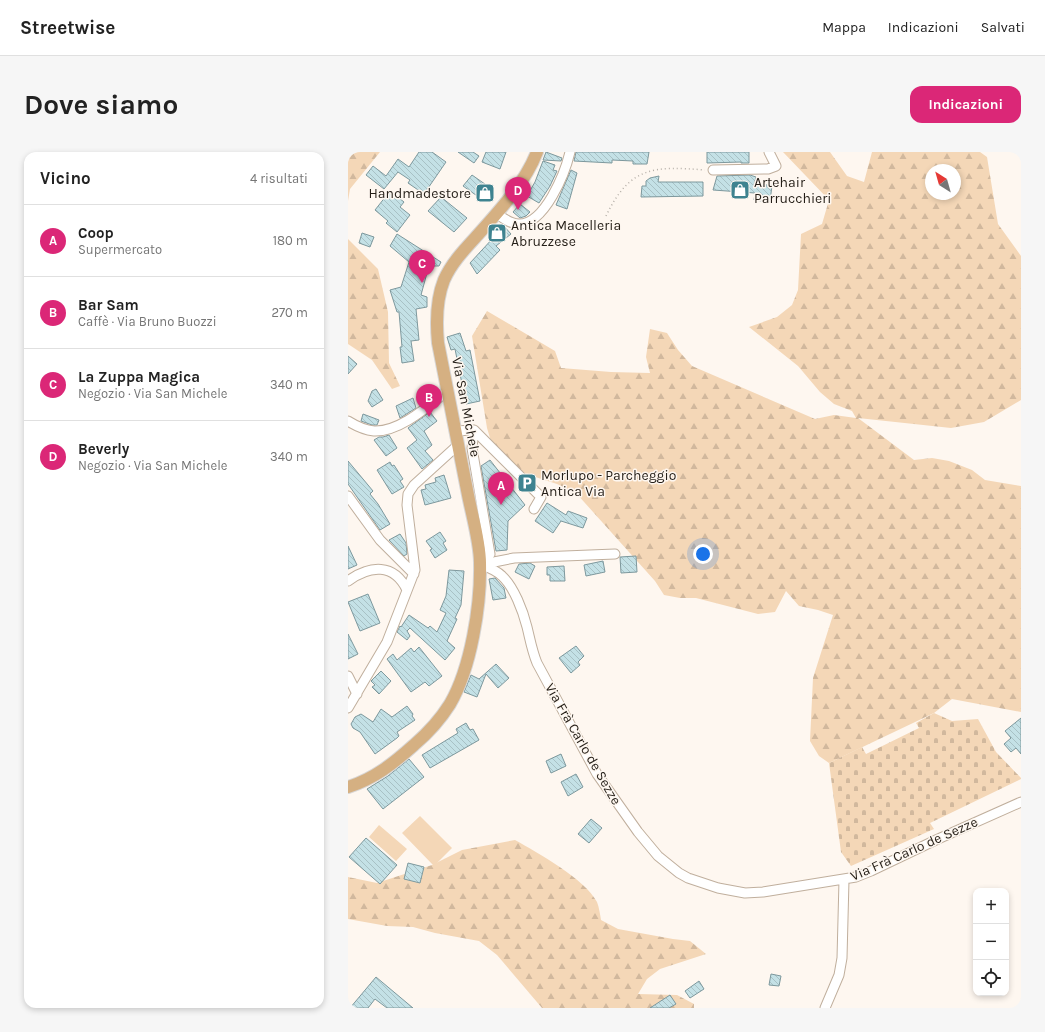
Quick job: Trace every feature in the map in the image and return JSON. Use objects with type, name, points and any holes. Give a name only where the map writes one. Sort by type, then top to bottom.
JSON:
[{"type":"main road","name":"Via San Michele","points":[[348,787],[368,779],[396,760],[431,729],[450,704],[461,679],[469,652],[478,606],[480,561],[438,343],[437,319],[440,293],[450,268],[496,213],[526,173],[537,152]]},
{"type":"street","points":[[496,213],[516,224],[527,222],[534,218],[542,210],[557,185],[570,152]]},
{"type":"street","points":[[713,170],[768,169],[776,166],[769,152]]},
{"type":"street","points":[[348,421],[367,430],[375,431],[386,429],[415,416],[447,391]]},
{"type":"street","points":[[455,430],[474,430],[541,497],[534,509]]},
{"type":"street","points":[[474,430],[472,448],[490,554],[480,561]]},
{"type":"street","points":[[348,708],[387,642],[414,574],[415,570],[407,505],[408,494],[414,485],[458,445]]},
{"type":"street","points":[[348,496],[380,540],[414,574]]},
{"type":"street","points":[[480,561],[494,562],[514,558],[615,554]]},
{"type":"street","name":"Via Frà Carlo de Sezze","points":[[480,561],[505,579],[510,587],[524,616],[531,648],[537,663],[597,774],[654,852],[668,866],[679,873],[718,888],[745,893],[772,892],[844,880],[866,873],[1021,802]]},
{"type":"street","points":[[348,582],[364,572],[384,570],[391,571],[398,576],[407,590]]},
{"type":"street","points":[[348,676],[357,694]]},
{"type":"street","points":[[825,1008],[842,964],[844,880]]},
{"type":"path","points":[[606,216],[618,193],[631,180],[642,174],[656,170],[681,168],[713,170]]},
{"type":"green space","points":[[348,152],[380,152],[350,189],[348,201]]},
{"type":"green space","points":[[783,152],[830,152],[847,176],[864,182],[872,152],[980,152],[987,157],[998,224],[1021,256],[1021,400],[984,422],[951,428],[858,418],[914,460],[932,458],[949,461],[972,470],[985,480],[1021,486],[1021,712],[952,699],[934,713],[829,763],[819,756],[810,741],[813,678],[833,615],[799,606],[786,591],[775,612],[758,614],[696,598],[680,598],[664,595],[655,581],[576,493],[557,484],[526,474],[493,448],[487,428],[472,336],[487,311],[555,351],[561,368],[650,373],[646,357],[650,329],[667,333],[678,350],[692,366],[815,419],[834,415],[856,418],[852,411],[834,404],[820,392],[798,366],[749,327],[777,317],[792,305],[798,290],[801,234],[822,224],[829,200]]},
{"type":"green space","points":[[348,239],[378,269],[388,312],[389,363],[400,386],[392,389],[372,360],[348,344]]},
{"type":"green space","points":[[934,713],[952,721],[978,719],[996,752],[1021,779],[930,823],[934,829],[851,866],[841,852],[829,763],[862,747],[866,754],[919,728],[916,723]]},
{"type":"green space","points":[[420,816],[452,848],[434,866],[402,833]]},
{"type":"green space","points":[[379,825],[407,849],[396,861],[369,837]]},
{"type":"green space","points":[[515,840],[560,867],[582,884],[597,902],[601,920],[618,929],[690,941],[706,954],[660,969],[647,979],[638,994],[677,995],[694,1004],[694,1008],[542,1008],[497,955],[479,941],[435,933],[413,927],[387,926],[348,919],[348,877],[377,883],[432,865],[462,850]]},
{"type":"building","points":[[419,152],[432,152],[446,162],[424,194],[408,183],[410,180],[398,172],[384,189],[366,175],[373,166],[386,176],[398,159],[409,167]]},
{"type":"building","points":[[458,152],[473,152],[479,156],[474,163]]},
{"type":"building","points":[[486,152],[506,152],[500,169],[482,162]]},
{"type":"building","points":[[546,152],[562,158],[561,161],[543,160]]},
{"type":"building","points":[[576,152],[649,152],[647,164],[633,164],[633,161],[612,160],[612,163],[574,161]]},
{"type":"building","points":[[707,152],[749,152],[749,163],[707,163]]},
{"type":"building","points":[[543,161],[555,165],[553,170],[557,171],[550,186],[539,203],[527,196],[535,182]]},
{"type":"building","points":[[571,170],[577,173],[567,209],[556,205]]},
{"type":"building","points":[[472,175],[492,189],[483,200],[463,186]]},
{"type":"building","points":[[750,175],[756,177],[754,185],[772,185],[770,202],[754,200],[755,193],[713,190],[717,176]]},
{"type":"building","points":[[659,176],[658,182],[703,182],[703,196],[641,197],[642,186],[646,186],[646,181],[650,178]]},
{"type":"building","points":[[390,191],[404,202],[400,207],[410,215],[397,232],[386,223],[388,221],[375,210]]},
{"type":"building","points":[[441,197],[467,218],[454,232],[428,211]]},
{"type":"building","points":[[520,204],[530,212],[526,216],[520,218],[513,212]]},
{"type":"building","points":[[503,225],[511,234],[496,246],[500,250],[477,274],[470,263],[494,237],[492,234]]},
{"type":"building","points":[[362,233],[374,237],[370,247],[359,243]]},
{"type":"building","points":[[397,234],[441,262],[439,266],[434,266],[427,273],[421,295],[427,297],[427,307],[416,309],[419,340],[411,341],[414,361],[402,363],[399,312],[397,312],[390,290],[401,287],[409,262],[390,246]]},
{"type":"building","points":[[460,333],[466,351],[470,350],[480,401],[466,404],[455,349],[451,350],[447,337]]},
{"type":"building","points":[[348,356],[357,364],[348,374]]},
{"type":"building","points":[[376,389],[383,400],[372,407],[368,401],[372,391]]},
{"type":"building","points":[[413,398],[416,408],[400,418],[396,406]]},
{"type":"building","points":[[430,412],[437,421],[424,431],[432,445],[425,451],[433,460],[422,469],[407,448],[417,440],[408,428]]},
{"type":"building","points":[[363,414],[379,420],[377,425],[372,425],[361,421]]},
{"type":"building","points":[[389,435],[397,448],[386,456],[374,440],[379,437]]},
{"type":"building","points":[[490,460],[525,505],[508,521],[507,550],[496,551],[481,466]]},
{"type":"building","points":[[348,461],[373,491],[370,494],[390,524],[380,530],[348,484]]},
{"type":"building","points":[[390,462],[392,466],[394,465],[403,479],[400,481],[404,487],[392,494],[377,470]]},
{"type":"building","points":[[444,475],[451,498],[425,505],[421,490],[426,489],[425,485],[436,482],[435,478]]},
{"type":"building","points":[[547,503],[566,515],[568,511],[587,518],[583,528],[561,521],[553,533],[535,521]]},
{"type":"building","points":[[440,532],[446,541],[443,543],[447,550],[435,558],[430,550],[432,549],[426,541]]},
{"type":"building","points":[[400,534],[406,543],[407,554],[404,556],[389,540]]},
{"type":"building","points":[[348,546],[357,565],[348,569]]},
{"type":"building","points":[[636,556],[637,572],[621,573],[620,557]]},
{"type":"building","points":[[603,561],[605,572],[586,576],[584,565]]},
{"type":"building","points":[[530,563],[535,566],[529,579],[515,572],[519,564]]},
{"type":"building","points":[[564,566],[565,581],[550,581],[550,575],[547,575],[547,567]]},
{"type":"building","points":[[449,570],[464,571],[461,605],[455,618],[457,619],[447,641],[455,648],[445,660],[410,628],[407,631],[410,636],[407,640],[397,632],[409,615],[428,628],[430,626],[437,632],[446,613],[440,610],[446,596]]},
{"type":"building","points":[[495,578],[504,588],[506,598],[493,600],[489,579]]},
{"type":"building","points":[[368,594],[380,623],[360,631],[348,602]]},
{"type":"building","points":[[348,634],[358,654],[348,659]]},
{"type":"building","points":[[576,646],[584,656],[578,662],[580,665],[571,673],[559,658]]},
{"type":"building","points":[[419,647],[442,676],[429,686],[425,682],[411,692],[387,659],[393,654],[397,660],[411,648],[414,652]]},
{"type":"building","points":[[496,664],[509,678],[498,688],[486,674],[477,697],[464,692],[471,675],[479,679]]},
{"type":"building","points":[[381,671],[391,681],[379,694],[372,687],[375,685],[371,681]]},
{"type":"building","points":[[407,706],[413,714],[412,716],[415,720],[397,732],[399,736],[397,738],[375,754],[360,732],[353,728],[351,724],[355,717],[361,714],[373,722],[381,709],[392,717]]},
{"type":"building","points":[[1021,718],[1021,754],[1016,748],[1011,752],[1004,744],[1011,738],[1005,731]]},
{"type":"building","points":[[466,723],[470,730],[473,729],[479,740],[430,768],[422,755],[458,733],[456,729]]},
{"type":"building","points":[[561,754],[566,766],[551,773],[546,761]]},
{"type":"building","points":[[409,759],[424,777],[383,809],[367,789],[388,776]]},
{"type":"building","points":[[576,774],[583,787],[568,796],[561,782]]},
{"type":"building","points":[[591,819],[602,828],[589,843],[578,834]]},
{"type":"building","points":[[366,838],[397,865],[380,884],[349,857]]},
{"type":"building","points":[[408,863],[424,867],[420,883],[404,879]]},
{"type":"building","points":[[771,974],[781,976],[779,986],[769,985]]},
{"type":"building","points":[[376,977],[413,1008],[387,1008],[375,999],[368,1008],[350,1008]]},
{"type":"building","points":[[699,981],[704,989],[690,998],[685,991]]},
{"type":"building","points":[[670,995],[676,1004],[669,1008],[650,1008]]},
{"type":"place","name":"Artehair Parrucchieri","points":[[740,190]]},
{"type":"place","name":"Handmadestore","points":[[485,193]]},
{"type":"place","name":"Beverly","points":[[518,210]]},
{"type":"place","name":"Antica Macelleria Abruzzese","points":[[497,233]]},
{"type":"place","name":"La Zuppa Magica","points":[[422,283]]},
{"type":"place","name":"Bar Sam","points":[[429,417]]},
{"type":"place","name":"Morlupo - Parcheggio Antica Via","points":[[527,483]]},
{"type":"place","name":"Coop","points":[[501,505]]}]
